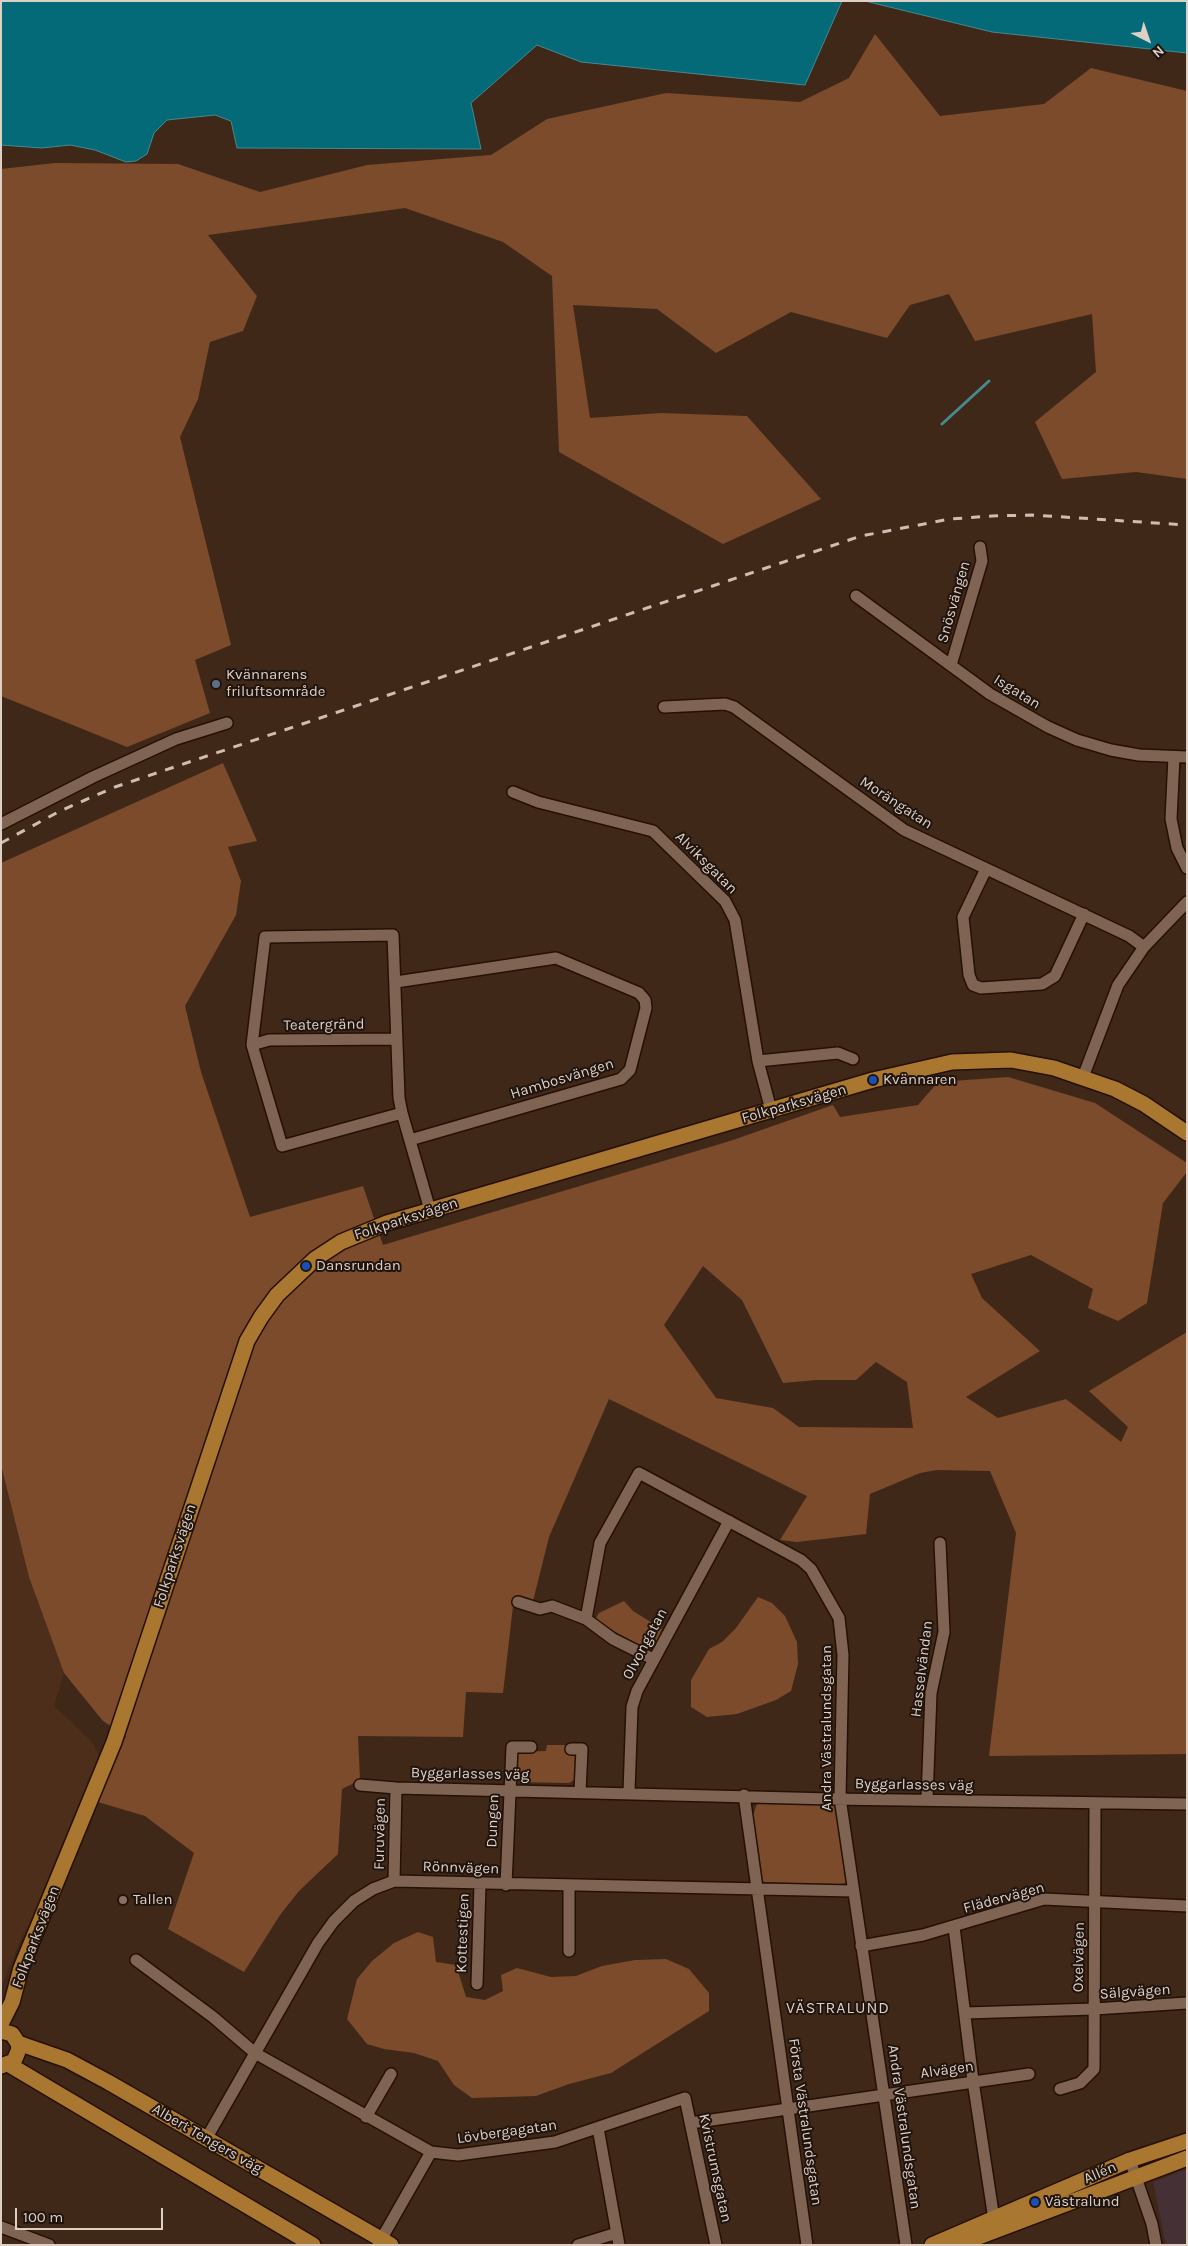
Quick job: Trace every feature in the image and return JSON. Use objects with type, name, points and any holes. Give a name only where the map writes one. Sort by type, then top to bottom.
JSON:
[{"type":"main road","name":"Folkparksvägen","points":[[1,2024],[12,2002],[21,1968],[114,1742],[247,1341],[277,1295],[315,1259],[341,1242],[368,1229],[771,1110],[894,1075],[952,1062],[996,1060],[1028,1062],[1054,1068],[1115,1089],[1144,1104],[1187,1133]]},
{"type":"main road","name":"Folkparksvägen","points":[[12,2002],[17,2041]]},
{"type":"main road","name":"Albert Tengers väg","points":[[1,2031],[8,2032],[17,2041],[67,2060],[383,2243]]},
{"type":"main road","points":[[17,2041],[17,2055],[4,2066],[314,2245]]},
{"type":"main road","name":"Allén","points":[[932,2245],[954,2242],[995,2225],[1130,2160],[1187,2141]]},
{"type":"main road","name":"Allén","points":[[995,2225],[1187,2158]]},
{"type":"street","name":"Snösvängen","points":[[951,665],[982,561],[980,547]]},
{"type":"street","name":"Isgatan","points":[[856,596],[1019,713],[1070,737],[1139,756],[1187,757]]},
{"type":"street","name":"Morängatan","points":[[664,707],[725,704],[734,707],[904,830],[1084,914],[1129,936],[1144,947]]},
{"type":"street","points":[[1,824],[93,777],[176,739],[227,723]]},
{"type":"street","points":[[1174,758],[1172,828],[1177,848],[1187,868]]},
{"type":"street","name":"Alviksgatan","points":[[513,792],[538,802],[652,831],[725,901],[735,920],[758,1061],[771,1110]]},
{"type":"street","points":[[986,869],[964,917],[968,975],[973,985],[981,988],[1042,984],[1055,976],[1084,914]]},
{"type":"street","points":[[1083,1077],[1108,1007],[1126,972],[1144,947],[1187,902]]},
{"type":"street","points":[[402,1113],[282,1146],[252,1044],[265,937],[393,935],[399,1098],[430,1210]]},
{"type":"street","name":"Hambosvängen","points":[[396,982],[556,958],[639,993],[645,1000],[646,1008],[630,1070],[621,1079],[410,1140]]},
{"type":"street","name":"Teatergränd","points":[[252,1044],[269,1040],[397,1039]]},
{"type":"street","points":[[758,1061],[838,1053],[853,1059]]},
{"type":"street","name":"Andra Västralundsgatan","points":[[586,1619],[600,1544],[639,1473],[800,1560],[811,1569],[839,1618],[843,1655],[840,1798],[906,2245]]},
{"type":"street","name":"Olvongatan","points":[[629,1792],[632,1707],[637,1690],[728,1521]]},
{"type":"street","name":"Hasselvändan","points":[[927,1800],[931,1694],[944,1632],[940,1543]]},
{"type":"street","points":[[518,1602],[540,1609],[552,1606],[586,1619],[613,1639],[653,1659]]},
{"type":"street","name":"Dungen","points":[[506,1885],[512,1747],[531,1747]]},
{"type":"street","points":[[571,1749],[582,1749],[580,1791]]},
{"type":"street","name":"Byggarlasses väg","points":[[360,1785],[396,1788],[509,1789],[1095,1804],[1187,1804]]},
{"type":"street","name":"Furuvägen","points":[[394,1881],[396,1788]]},
{"type":"street","name":"Första Västralundsgatan","points":[[744,1795],[807,2245]]},
{"type":"street","name":"Oxelvägen","points":[[1060,2089],[1080,2082],[1094,2069],[1095,1804]]},
{"type":"street","name":"Rönnvägen","points":[[206,2139],[318,1943],[334,1920],[354,1902],[373,1889],[394,1881],[506,1885],[853,1891]]},
{"type":"street","name":"Kottestigen","points":[[477,1984],[480,1884]]},
{"type":"street","points":[[569,1885],[569,1951]]},
{"type":"street","name":"Flädervägen","points":[[861,1946],[923,1935],[1044,1899],[1187,1906]]},
{"type":"street","points":[[954,1927],[973,2082],[995,2225]]},
{"type":"street","name":"Lövbergagatan","points":[[136,1960],[213,2017],[255,2053],[431,2152],[458,2156],[555,2142],[685,2098]]},
{"type":"street","name":"Sälgvägen","points":[[965,2012],[1094,2009],[1187,2003]]},
{"type":"street","points":[[366,2116],[391,2074]]},
{"type":"street","name":"Alvägen","points":[[690,2123],[1029,2074]]},
{"type":"street","name":"Kvistrumsgatan","points":[[685,2098],[716,2245]]},
{"type":"street","points":[[578,2245],[618,2239],[598,2128]]},
{"type":"street","points":[[383,2243],[431,2152]]},
{"type":"street","points":[[1130,2160],[1152,2224],[1156,2245]]},
{"type":"street","points":[[1,2227],[49,2245]]},
{"type":"street","points":[[13,2245],[16,2233]]},
{"type":"shaded area","points":[[875,34],[940,116],[1044,104],[1091,68],[1187,91],[1187,479],[1136,472],[1062,479],[1035,422],[1096,372],[1092,314],[975,341],[949,294],[910,305],[887,338],[791,312],[716,353],[657,309],[573,305],[590,418],[661,413],[747,416],[821,499],[723,544],[559,452],[552,276],[503,242],[405,208],[208,235],[257,296],[243,331],[210,342],[198,399],[180,437],[231,645],[195,660],[210,713],[127,747],[1,696],[1,169],[55,163],[178,164],[260,192],[367,165],[491,155],[547,119],[666,93],[800,102],[849,78]]},
{"type":"shaded area","points":[[223,763],[257,841],[228,847],[241,881],[236,915],[185,1006],[201,1072],[250,1217],[363,1186],[383,1245],[730,1141],[833,1105],[840,1117],[918,1105],[938,1082],[1008,1077],[1095,1103],[1187,1163],[1187,1172],[1163,1203],[1147,1303],[1118,1321],[1088,1308],[1093,1289],[1031,1255],[971,1274],[982,1298],[1040,1351],[966,1397],[998,1418],[1066,1399],[1121,1442],[1128,1427],[1089,1391],[1187,1332],[1187,1754],[989,1756],[1016,1533],[990,1471],[937,1470],[920,1473],[870,1494],[866,1534],[797,1542],[780,1540],[807,1496],[609,1399],[549,1537],[533,1601],[513,1606],[503,1693],[466,1692],[463,1737],[358,1736],[360,1780],[342,1789],[338,1854],[299,1891],[280,1915],[244,1972],[168,1929],[194,1853],[145,1816],[98,1802],[126,1736],[103,1721],[64,1673],[29,1577],[1,1465],[1,863]],"holes":[[[703,1266],[742,1300],[783,1383],[816,1380],[856,1380],[876,1362],[907,1382],[913,1428],[799,1427],[773,1408],[716,1398],[664,1325]]]},
{"type":"shaded area","points":[[1,1465],[29,1577],[64,1673],[54,1706],[92,1742],[100,1758],[35,1916],[23,1934],[1,1987]]},
{"type":"shaded area","points":[[758,1597],[772,1603],[785,1616],[797,1642],[798,1664],[791,1691],[776,1700],[737,1714],[707,1717],[691,1707],[691,1680],[709,1649],[722,1642],[736,1628]]},
{"type":"shaded area","points":[[624,1601],[633,1611],[662,1629],[654,1648],[645,1648],[599,1623],[596,1618],[599,1613]]},
{"type":"shaded area","points":[[547,1745],[567,1745],[567,1753],[576,1754],[576,1779],[569,1783],[519,1782],[516,1777],[517,1752],[546,1751]]},
{"type":"shaded area","points":[[762,1800],[834,1806],[837,1811],[846,1883],[835,1885],[764,1882],[761,1878],[752,1818],[757,1804]]},
{"type":"shaded area","points":[[418,1932],[433,1937],[436,1962],[456,1965],[466,1997],[485,2000],[503,1991],[501,1975],[517,1968],[551,1977],[576,1976],[602,1966],[635,1960],[666,1959],[689,1969],[709,1993],[709,2011],[611,2073],[569,2084],[536,2096],[472,2098],[454,2085],[438,2061],[414,2053],[384,2049],[367,2044],[347,2019],[357,1979],[372,1961],[394,1943]]},
{"type":"shaded area","points":[[1187,2169],[1187,2245],[1166,2245],[1153,2182]]},
{"type":"water","points":[[1,1],[842,1],[805,85],[581,62],[537,45],[471,103],[481,149],[237,148],[231,121],[215,115],[167,120],[154,133],[147,154],[136,161],[126,162],[95,150],[70,145],[42,148],[1,145]]},
{"type":"water","points":[[865,1],[1187,1],[1187,53],[992,32]]},
{"type":"waterway","points":[[942,424],[989,381]]},
{"type":"railway","points":[[1,843],[60,811],[115,787],[861,536],[950,519],[992,516],[1032,515],[1187,525]]},
{"type":"place","name":"Kvännarens friluftsområde","points":[[216,684]]},
{"type":"place","name":"Kvännaren","points":[[873,1080]]},
{"type":"place","name":"Dansrundan","points":[[306,1266]]},
{"type":"place","name":"Tallen","points":[[123,1900]]},
{"type":"place","name":"Västralund","points":[[1035,2202]]},
{"type":"district","name":"VÄSTRALUND","points":[[838,2008]]}]
